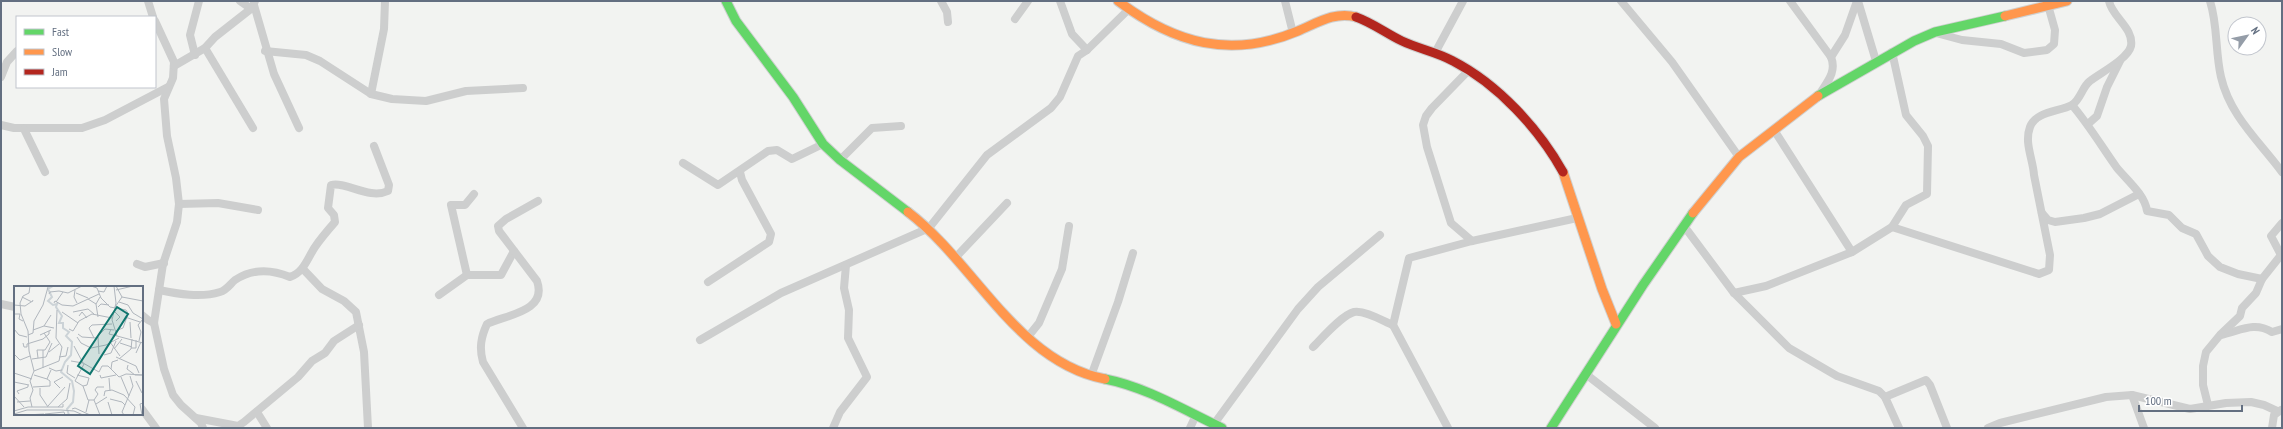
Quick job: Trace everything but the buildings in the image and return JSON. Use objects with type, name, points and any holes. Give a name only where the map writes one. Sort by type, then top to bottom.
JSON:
[{"type":"street","points":[[148,1],[153,16]]},
{"type":"street","points":[[195,55],[190,35],[199,1]]},
{"type":"street","points":[[240,1],[253,5]]},
{"type":"street","points":[[371,94],[384,29],[385,1]]},
{"type":"street","points":[[726,1],[736,21],[793,97],[823,144],[840,160],[929,228],[1027,338],[1051,357],[1091,376],[1122,382],[1218,426],[1308,298],[1323,282],[1380,235]]},
{"type":"street","points":[[941,1],[947,12],[948,22]]},
{"type":"street","points":[[1015,19],[1028,1]]},
{"type":"street","points":[[1060,1],[1072,34],[1087,50]]},
{"type":"street","points":[[1118,1],[1128,10],[1174,35],[1210,44],[1240,46],[1265,42],[1293,33],[1334,16],[1346,15],[1364,21],[1402,41],[1435,53],[1469,70],[1545,142],[1563,172],[1577,218],[1616,324]]},
{"type":"street","points":[[1285,1],[1293,33]]},
{"type":"street","points":[[1435,53],[1463,1]]},
{"type":"street","points":[[1621,1],[1672,62],[1739,157]]},
{"type":"street","points":[[1790,1],[1831,57],[1834,71],[1818,95]]},
{"type":"street","points":[[1831,57],[1845,35],[1857,1]]},
{"type":"street","points":[[1857,1],[1876,61]]},
{"type":"street","points":[[1553,427],[1587,375],[1616,324],[1700,203],[1739,157],[1818,95],[1892,52],[1935,32],[2067,1]]},
{"type":"street","points":[[2088,124],[2098,116],[2107,87],[2121,58],[2131,46],[2127,30],[2112,13],[2109,1]]},
{"type":"street","points":[[2210,1],[2214,15],[2217,57],[2228,98],[2240,120],[2282,172]]},
{"type":"street","points":[[174,66],[205,48],[253,5]]},
{"type":"street","points":[[253,5],[265,51],[288,109],[299,128]]},
{"type":"street","points":[[1935,32],[1962,40],[2001,44],[2024,53],[2047,50],[2054,44],[2048,5]]},
{"type":"street","points":[[700,340],[781,293],[929,228],[987,155],[1051,108],[1062,93],[1078,56],[1087,50],[1128,10]]},
{"type":"street","points":[[156,23],[170,51],[174,66],[173,78],[164,99],[166,123],[179,204],[177,222],[164,263],[154,323],[164,368],[173,395],[196,418],[203,428]]},
{"type":"street","points":[[205,48],[253,128]]},
{"type":"street","points":[[265,51],[306,55],[320,61],[371,94],[392,99],[426,101],[466,91],[523,88]]},
{"type":"street","points":[[1,76],[8,62],[16,52]]},
{"type":"street","points":[[1734,293],[1766,286],[1852,252],[1892,226],[1906,205],[1927,194],[1928,146],[1923,136],[1906,115],[1892,52]]},
{"type":"street","points":[[1892,226],[2039,274],[2049,270],[2051,264],[2034,175],[2034,162],[2028,146],[2030,128],[2037,118],[2072,105],[2088,82],[2121,58]]},
{"type":"street","points":[[1469,70],[1432,108],[1426,116],[1423,125],[1427,147],[1451,223],[1472,241]]},
{"type":"street","points":[[1,125],[24,129],[82,128],[93,125],[168,87]]},
{"type":"street","points":[[2072,105],[2088,124],[2117,167],[2139,194],[2146,205],[2147,211],[2169,215],[2182,228],[2196,234],[2208,256],[2220,267],[2238,274],[2262,279]]},
{"type":"street","points":[[840,160],[872,128],[901,126]]},
{"type":"street","points":[[24,129],[45,172]]},
{"type":"street","points":[[1774,130],[1852,252]]},
{"type":"street","points":[[683,164],[718,185],[773,150],[792,158],[823,144]]},
{"type":"street","points":[[159,290],[177,294],[211,294],[222,292],[236,280],[258,270],[277,272],[290,277],[303,269],[315,248],[335,222],[334,215],[328,208],[331,185],[336,184],[357,191],[383,193],[388,191],[389,185],[374,146]]},
{"type":"street","points":[[708,282],[769,242],[771,234],[742,180],[740,172]]},
{"type":"street","points":[[467,275],[451,205],[465,205],[474,194]]},
{"type":"street","points":[[2042,212],[2048,220],[2055,222],[2084,218],[2100,214],[2139,194]]},
{"type":"street","points":[[523,428],[483,362],[480,351],[481,340],[487,324],[520,314],[531,305],[538,295],[540,288],[537,281],[499,231],[499,223],[538,201]]},
{"type":"street","points":[[956,257],[1007,202]]},
{"type":"street","points":[[179,204],[218,203],[258,210]]},
{"type":"street","points":[[1393,325],[1409,258],[1472,241],[1577,218]]},
{"type":"street","points":[[2208,405],[2204,385],[2203,366],[2206,352],[2240,316],[2242,308],[2256,293],[2262,279],[2281,256],[2271,236],[2282,223]]},
{"type":"street","points":[[1027,338],[1038,323],[1062,269],[1069,226]]},
{"type":"street","points":[[1684,226],[1734,293],[1784,344],[1802,357],[1837,376],[1867,385],[1885,397],[1899,428]]},
{"type":"street","points":[[439,295],[467,275],[500,275],[514,251]]},
{"type":"street","points":[[1091,376],[1118,302],[1133,252]]},
{"type":"street","points":[[137,264],[144,267],[164,263]]},
{"type":"street","points":[[833,428],[840,412],[867,377],[848,338],[849,310],[844,288],[846,265]]},
{"type":"street","points":[[303,269],[322,289],[344,301],[356,312],[364,352],[368,428]]},
{"type":"street","points":[[1,304],[14,307]]},
{"type":"street","points":[[1313,347],[1347,316],[1354,312],[1362,313],[1393,325],[1448,428]]},
{"type":"street","points":[[143,316],[154,323]]},
{"type":"street","points":[[196,418],[237,427],[298,377],[312,361],[325,353],[334,340],[359,325]]},
{"type":"street","points":[[2220,336],[2255,326],[2264,327],[2272,332],[2282,329]]},
{"type":"street","points":[[1587,375],[1655,428]]},
{"type":"street","points":[[1885,397],[1926,380],[1930,385],[1947,428]]},
{"type":"street","points":[[2132,395],[2144,428]]},
{"type":"street","points":[[1988,428],[2000,423],[2106,397],[2132,395],[2190,409],[2208,405],[2251,402],[2264,405],[2279,410],[2274,415],[2272,428]]},
{"type":"street","points":[[143,410],[156,428]]},
{"type":"street","points":[[257,412],[267,428]]},
{"type":"street","points":[[1190,428],[1196,415]]},
{"type":"traffic: fast","points":[[726,1],[736,21],[793,97],[823,144],[840,160],[908,212]]},
{"type":"traffic: fast","points":[[1818,96],[1914,41],[1935,32],[2005,16]]},
{"type":"traffic: fast","points":[[1551,428],[1643,285],[1693,213]]},
{"type":"traffic: fast","points":[[1105,379],[1150,393],[1222,428]]},
{"type":"traffic: slow","points":[[1118,1],[1139,16],[1182,37],[1204,43],[1227,45],[1250,44],[1273,40],[1298,31],[1319,21],[1333,17],[1356,17]]},
{"type":"traffic: slow","points":[[2005,16],[2067,1]]},
{"type":"traffic: slow","points":[[1693,213],[1739,157],[1818,96]]},
{"type":"traffic: slow","points":[[1563,172],[1602,289],[1616,324]]},
{"type":"traffic: slow","points":[[908,212],[932,233],[955,257],[1022,332],[1047,353],[1074,369],[1105,379]]},
{"type":"traffic: jam","points":[[1356,17],[1402,41],[1447,58],[1486,82],[1530,124],[1563,172]]}]
